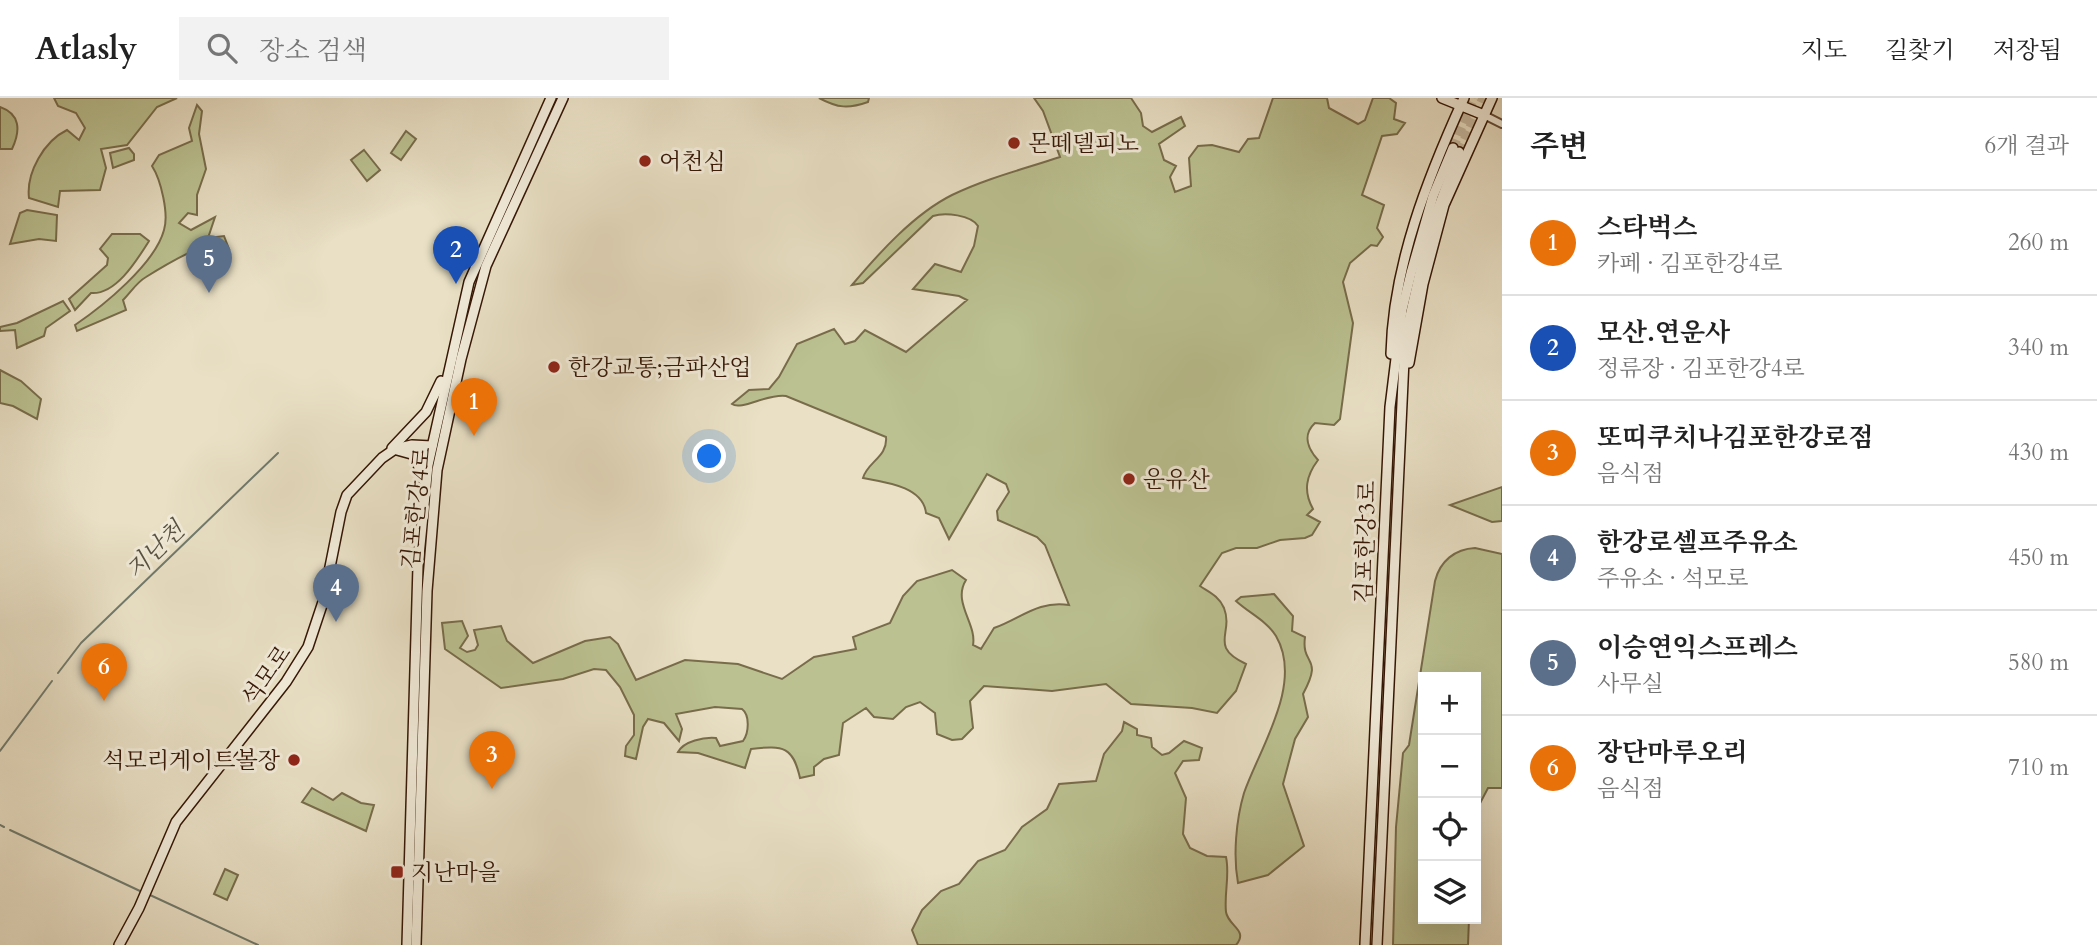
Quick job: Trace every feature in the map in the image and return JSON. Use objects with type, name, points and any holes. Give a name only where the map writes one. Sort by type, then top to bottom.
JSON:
[{"type":"street","name":"김포한강4로","points":[[407,945],[418,566],[432,446],[448,367],[474,268],[551,98]]},
{"type":"street","name":"김포한강4로","points":[[416,945],[427,591],[437,470],[454,386],[482,279],[524,178],[563,98]]},
{"type":"street","points":[[1443,98],[1460,100],[1502,124]]},
{"type":"street","points":[[1445,141],[1460,151],[1484,116],[1492,98]]},
{"type":"street","points":[[1390,407],[1391,342],[1402,277],[1423,196],[1460,100]]},
{"type":"street","name":"김포한강3로","points":[[1377,945],[1402,403],[1429,260],[1460,151]]},
{"type":"street","name":"김포한강3로","points":[[1365,945],[1390,407],[1402,310],[1411,273],[1433,196],[1460,151]]},
{"type":"street","points":[[382,458],[426,412],[448,367]]},
{"type":"street","name":"석모로","points":[[119,945],[139,908],[176,822],[246,736],[300,661],[323,602],[343,505],[355,485],[382,458],[396,449],[412,445],[432,446]]},
{"type":"street","points":[[396,449],[415,455],[421,466],[425,488]]},
{"type":"green space","points":[[54,98],[177,98],[157,107],[127,145],[101,149],[106,168],[100,190],[60,191],[58,207],[29,198],[30,178],[38,159],[51,142],[67,130],[79,140],[85,128],[76,113],[58,106]]},
{"type":"green space","points":[[819,98],[869,98],[868,102],[855,106],[838,106]]},
{"type":"green space","points":[[1034,98],[1131,98],[1141,113],[1143,126],[1152,132],[1181,117],[1185,126],[1159,144],[1164,160],[1176,166],[1170,177],[1175,192],[1191,186],[1189,158],[1198,146],[1212,145],[1239,152],[1248,139],[1259,138],[1273,98],[1327,98],[1329,108],[1358,124],[1365,120],[1373,98],[1389,98],[1396,103],[1394,119],[1405,123],[1397,134],[1382,136],[1362,195],[1384,205],[1377,228],[1383,237],[1377,246],[1371,245],[1350,263],[1343,282],[1353,323],[1340,419],[1334,425],[1315,423],[1309,432],[1309,447],[1318,460],[1307,484],[1313,509],[1307,515],[1320,522],[1312,535],[1305,538],[1280,540],[1257,548],[1236,548],[1222,553],[1200,586],[1222,604],[1226,617],[1225,645],[1228,651],[1246,664],[1236,691],[1217,713],[1192,708],[1131,704],[1106,684],[1052,691],[984,686],[970,701],[973,728],[962,739],[952,740],[937,734],[935,713],[920,702],[906,707],[893,719],[874,717],[866,708],[843,723],[839,755],[824,759],[814,767],[814,775],[800,778],[790,754],[779,748],[751,749],[745,768],[698,753],[678,752],[689,742],[700,739],[716,738],[720,746],[743,741],[748,724],[742,709],[715,707],[676,714],[682,729],[679,741],[664,723],[648,719],[643,727],[636,759],[625,756],[626,746],[634,735],[634,715],[620,687],[606,670],[594,669],[563,679],[501,688],[445,649],[442,623],[462,621],[468,636],[460,648],[467,652],[475,650],[478,645],[474,630],[501,626],[507,641],[533,663],[585,641],[610,637],[618,644],[636,680],[685,660],[738,664],[782,679],[814,657],[856,649],[853,637],[890,623],[903,596],[917,581],[952,570],[966,580],[962,588],[963,605],[972,629],[973,645],[981,649],[994,628],[1048,605],[1069,605],[1045,545],[1037,537],[998,520],[997,511],[1009,492],[1006,484],[987,474],[949,539],[939,518],[926,513],[918,497],[910,491],[863,478],[884,450],[886,437],[786,396],[736,406],[732,404],[749,390],[769,389],[779,377],[797,344],[834,329],[845,344],[855,341],[865,330],[906,352],[967,300],[959,296],[913,289],[935,264],[961,272],[974,246],[978,226],[970,219],[957,215],[933,216],[863,283],[852,285],[898,235],[938,203],[979,184],[1060,157],[1043,111]]},
{"type":"green space","points":[[197,105],[202,111],[199,134],[206,169],[197,195],[197,215],[188,213],[179,223],[191,230],[215,217],[208,238],[224,236],[229,249],[225,250],[221,244],[204,246],[172,261],[137,285],[123,300],[126,310],[77,331],[75,325],[127,283],[159,243],[164,230],[165,206],[152,166],[159,155],[192,141],[189,128]]},
{"type":"green space","points":[[0,107],[12,114],[17,123],[17,135],[12,149],[0,149]]},
{"type":"green space","points":[[406,131],[416,139],[401,160],[391,153]]},
{"type":"green space","points":[[129,148],[134,154],[134,160],[113,168],[110,153]]},
{"type":"green space","points":[[364,150],[380,170],[367,181],[351,160]]},
{"type":"green space","points":[[27,210],[57,215],[56,241],[39,239],[10,244],[20,213]]},
{"type":"green space","points":[[112,234],[140,234],[149,241],[125,275],[109,288],[91,293],[75,310],[69,299],[107,265],[108,258],[100,249]]},
{"type":"green space","points":[[63,301],[70,311],[46,328],[44,336],[17,348],[15,330],[0,331],[0,327],[17,323]]},
{"type":"green space","points":[[0,370],[21,381],[41,399],[37,419],[13,406],[0,403]]},
{"type":"green space","points":[[1502,487],[1502,521],[1492,522],[1450,505]]},
{"type":"green space","points":[[1468,549],[1502,554],[1502,788],[1488,788],[1481,801],[1481,672],[1421,672],[1437,574],[1449,557]]},
{"type":"green space","points":[[1274,594],[1293,616],[1292,631],[1305,637],[1306,653],[1312,667],[1303,694],[1308,717],[1295,739],[1283,784],[1304,846],[1268,875],[1238,883],[1236,850],[1241,804],[1276,716],[1285,675],[1283,655],[1276,636],[1263,621],[1236,601],[1241,597]]},
{"type":"green space","points":[[1418,688],[1418,924],[1469,924],[1468,945],[1393,945],[1396,827],[1403,753],[1409,745]]},
{"type":"green space","points":[[1124,722],[1137,729],[1137,735],[1151,738],[1152,747],[1162,755],[1184,741],[1202,748],[1199,760],[1183,761],[1175,773],[1186,798],[1183,834],[1190,848],[1207,856],[1226,857],[1226,912],[1240,935],[1236,945],[918,945],[912,930],[922,910],[941,891],[959,884],[978,861],[1005,850],[1022,827],[1047,809],[1059,784],[1096,781],[1104,754],[1122,731]]},
{"type":"green space","points":[[312,788],[333,800],[342,793],[361,803],[374,805],[366,831],[302,802]]},
{"type":"green space","points":[[225,869],[238,875],[227,900],[214,894]]},
{"type":"waterway","name":"지난천","points":[[58,673],[81,643],[278,453]]},
{"type":"waterway","name":"지난천","points":[[0,751],[52,681]]},
{"type":"waterway","points":[[0,825],[4,827]]},
{"type":"waterway","points":[[10,830],[140,891]]},
{"type":"waterway","points":[[150,895],[258,945]]},
{"type":"tunnel","points":[[1453,148],[1474,98]]},
{"type":"tunnel","points":[[1459,152],[1483,98]]},
{"type":"place","name":"몬떼델피노","points":[[1014,143]]},
{"type":"place","name":"어천심","points":[[645,161]]},
{"type":"place","name":"모산.연운사","points":[[456,284]]},
{"type":"place","name":"이승연익스프레스","points":[[209,293]]},
{"type":"place","name":"한강교통;금파산업","points":[[554,367]]},
{"type":"place","name":"스타벅스","points":[[474,436]]},
{"type":"place","name":"운유산","points":[[1129,479]]},
{"type":"place","name":"한강로셀프주유소","points":[[336,622]]},
{"type":"place","name":"장단마루오리","points":[[104,701]]},
{"type":"place","name":"석모리게이트볼장","points":[[294,760]]},
{"type":"place","name":"또띠쿠치나김포한강로점","points":[[492,789]]},
{"type":"place","name":"지난마을","points":[[397,872]]}]
